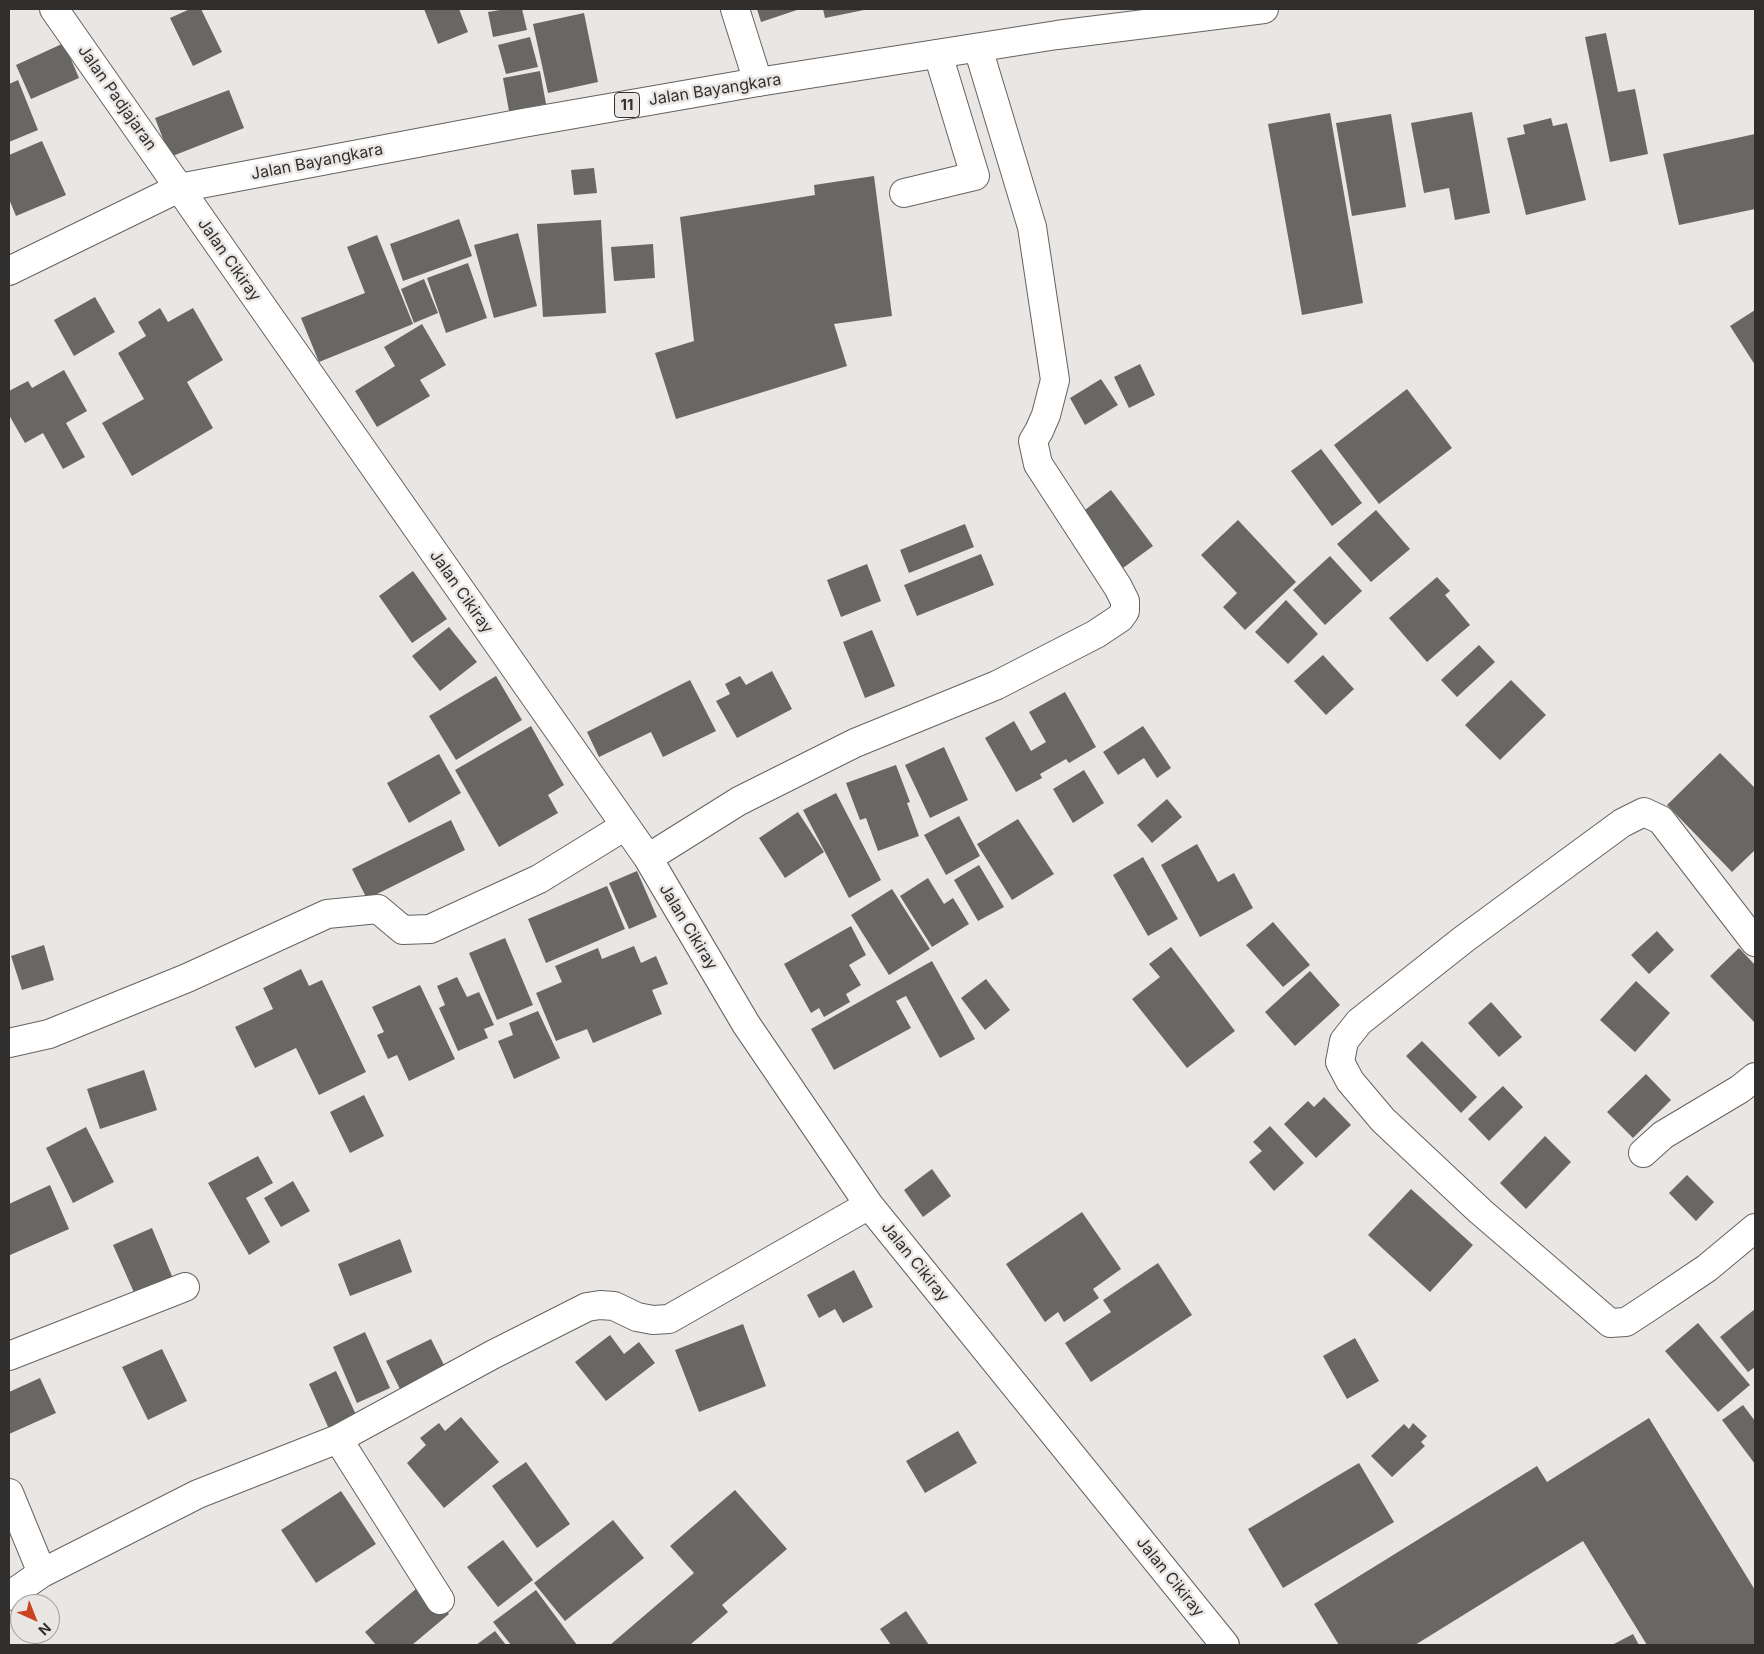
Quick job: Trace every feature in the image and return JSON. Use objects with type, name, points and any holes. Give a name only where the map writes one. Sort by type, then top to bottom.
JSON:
[{"type":"main road","name":"Jalan Padjajaran","points":[[54,9],[179,188]]},
{"type":"main road","points":[[735,9],[758,82]]},
{"type":"main road","name":"Jalan Bayangkara","points":[[9,271],[179,188],[523,123],[758,82],[1057,36],[1264,9]]},
{"type":"main road","points":[[648,858],[738,801],[855,743],[997,685],[1096,634],[1120,618],[1125,611],[1125,601],[1118,588],[1038,464],[1033,441],[1040,431],[1046,415],[1055,380],[1032,228],[978,48]]},
{"type":"main road","points":[[904,193],[975,176],[938,54]]},
{"type":"main road","name":"Jalan Cikiray","points":[[179,188],[648,858],[746,1024],[869,1205],[1224,1645]]},
{"type":"main road","points":[[1755,942],[1661,820],[1644,812],[1622,823],[1464,939],[1359,1022],[1344,1041],[1340,1062],[1350,1081],[1383,1120],[1480,1211],[1610,1323],[1626,1322],[1649,1307],[1707,1268],[1755,1228]]},
{"type":"main road","points":[[9,1043],[49,1034],[187,978],[327,914],[378,909],[403,930],[430,929],[539,879],[625,826]]},
{"type":"main road","points":[[1643,1153],[1663,1136],[1740,1089],[1755,1077]]},
{"type":"main road","points":[[9,1596],[42,1573],[198,1494],[338,1439],[492,1355],[587,1307],[600,1305],[614,1306],[637,1318],[669,1319],[869,1205]]},
{"type":"main road","points":[[9,1356],[185,1287]]},
{"type":"main road","points":[[338,1439],[440,1600]]},
{"type":"main road","points":[[9,1493],[42,1573]]},
{"type":"building","points":[[190,9],[201,9],[222,52],[193,66],[170,18]]},
{"type":"building","points":[[424,9],[459,9],[468,32],[438,44]]},
{"type":"building","points":[[522,9],[527,30],[493,37],[488,12]]},
{"type":"building","points":[[757,9],[800,9],[761,22]]},
{"type":"building","points":[[823,9],[864,9],[864,10],[825,18]]},
{"type":"building","points":[[584,13],[598,82],[548,93],[533,24]]},
{"type":"building","points":[[1606,33],[1618,92],[1635,89],[1648,154],[1610,162],[1585,37]]},
{"type":"building","points":[[530,37],[538,67],[506,74],[498,45]]},
{"type":"building","points":[[64,43],[79,78],[31,99],[16,65]]},
{"type":"building","points":[[540,71],[546,104],[509,111],[503,78]]},
{"type":"building","points":[[18,80],[38,130],[9,142],[9,84]]},
{"type":"building","points":[[229,90],[244,128],[170,157],[155,118]]},
{"type":"building","points":[[1472,112],[1490,213],[1455,220],[1449,188],[1424,193],[1411,123]]},
{"type":"building","points":[[1330,113],[1363,303],[1302,315],[1268,124]]},
{"type":"building","points":[[1391,114],[1406,207],[1352,216],[1336,123]]},
{"type":"building","points":[[1551,118],[1553,126],[1567,123],[1586,200],[1526,215],[1507,138],[1525,134],[1523,125]]},
{"type":"building","points":[[1755,134],[1755,209],[1679,225],[1663,154]]},
{"type":"building","points":[[42,141],[66,195],[16,216],[9,199],[9,155]]},
{"type":"building","points":[[594,168],[597,193],[574,195],[571,170]]},
{"type":"building","points":[[874,176],[892,316],[834,324],[847,366],[676,419],[655,353],[694,341],[680,217],[815,195],[814,185]]},
{"type":"building","points":[[459,219],[472,256],[403,281],[390,244]]},
{"type":"building","points":[[601,220],[606,313],[543,317],[537,224]]},
{"type":"building","points":[[518,233],[537,306],[494,318],[474,245]]},
{"type":"building","points":[[377,235],[413,324],[319,362],[301,318],[365,293],[347,247]]},
{"type":"building","points":[[653,244],[655,278],[614,281],[611,247]]},
{"type":"building","points":[[468,263],[487,318],[446,333],[427,278]]},
{"type":"building","points":[[424,279],[438,313],[414,323],[401,289]]},
{"type":"building","points":[[95,297],[115,332],[74,356],[54,320]]},
{"type":"building","points":[[160,308],[168,322],[193,308],[223,360],[187,382],[213,428],[132,476],[102,423],[144,399],[118,353],[146,336],[138,322]]},
{"type":"building","points":[[1755,310],[1755,365],[1730,326]]},
{"type":"building","points":[[422,324],[446,365],[420,380],[430,396],[377,427],[355,391],[395,366],[384,347]]},
{"type":"building","points":[[1140,364],[1155,395],[1129,408],[1114,377]]},
{"type":"building","points":[[64,370],[87,411],[66,423],[85,457],[63,469],[43,433],[25,443],[9,415],[9,391],[28,381],[32,388]]},
{"type":"building","points":[[1101,379],[1118,405],[1085,425],[1070,398]]},
{"type":"building","points":[[1407,389],[1452,448],[1379,504],[1334,445]]},
{"type":"building","points":[[1321,449],[1362,503],[1332,526],[1291,471]]},
{"type":"building","points":[[1111,490],[1153,546],[1123,568],[1081,513]]},
{"type":"building","points":[[1376,510],[1410,549],[1371,582],[1337,544]]},
{"type":"building","points":[[1238,520],[1296,582],[1245,630],[1223,607],[1237,593],[1201,555]]},
{"type":"building","points":[[965,524],[974,547],[909,573],[900,550]]},
{"type":"building","points":[[981,554],[994,585],[917,616],[904,585]]},
{"type":"building","points":[[1330,556],[1362,591],[1325,625],[1293,590]]},
{"type":"building","points":[[867,564],[881,601],[841,617],[827,580]]},
{"type":"building","points":[[413,571],[447,619],[412,643],[379,596]]},
{"type":"building","points":[[1437,577],[1450,591],[1445,595],[1470,625],[1427,662],[1389,618]]},
{"type":"building","points":[[1286,600],[1318,634],[1288,664],[1255,632]]},
{"type":"building","points":[[449,627],[477,662],[440,691],[412,656]]},
{"type":"building","points":[[872,630],[895,686],[865,698],[843,642]]},
{"type":"building","points":[[1479,645],[1495,662],[1457,697],[1441,680]]},
{"type":"building","points":[[1323,655],[1354,689],[1326,715],[1294,681]]},
{"type":"building","points":[[772,671],[792,709],[737,738],[716,701],[730,694],[725,684],[740,676],[746,685]]},
{"type":"building","points":[[496,676],[522,720],[456,760],[429,716]]},
{"type":"building","points":[[690,680],[716,731],[663,757],[651,732],[599,757],[587,732]]},
{"type":"building","points":[[1511,680],[1546,715],[1500,760],[1465,725]]},
{"type":"building","points":[[1065,692],[1096,747],[1069,763],[1066,759],[1040,774],[1042,778],[1016,792],[985,738],[1014,721],[1031,751],[1046,742],[1029,712]]},
{"type":"building","points":[[531,726],[564,785],[548,795],[558,813],[499,847],[455,770]]},
{"type":"building","points":[[1143,726],[1171,768],[1157,778],[1144,758],[1118,775],[1103,752]]},
{"type":"building","points":[[944,747],[968,800],[930,818],[905,765]]},
{"type":"building","points":[[1720,753],[1755,788],[1755,850],[1732,872],[1667,805]]},
{"type":"building","points":[[439,754],[461,793],[409,823],[387,783]]},
{"type":"building","points":[[896,765],[910,802],[907,803],[919,836],[878,851],[866,818],[860,820],[846,783]]},
{"type":"building","points":[[1084,770],[1104,803],[1073,823],[1053,789]]},
{"type":"building","points":[[836,793],[881,880],[849,898],[803,810]]},
{"type":"building","points":[[1167,799],[1182,817],[1152,843],[1137,825]]},
{"type":"building","points":[[798,812],[824,852],[785,878],[759,838]]},
{"type":"building","points":[[959,816],[980,856],[946,875],[924,835]]},
{"type":"building","points":[[1018,819],[1054,874],[1012,900],[977,844]]},
{"type":"building","points":[[451,820],[465,850],[367,899],[352,869]]},
{"type":"building","points":[[1197,844],[1218,882],[1234,873],[1253,908],[1200,937],[1161,865]]},
{"type":"building","points":[[1143,857],[1178,919],[1148,936],[1113,875]]},
{"type":"building","points":[[979,865],[1004,907],[978,921],[954,880]]},
{"type":"building","points":[[637,871],[657,917],[629,929],[609,883]]},
{"type":"building","points":[[928,878],[944,904],[953,898],[969,924],[932,947],[900,896]]},
{"type":"building","points":[[607,886],[625,929],[546,963],[528,919]]},
{"type":"building","points":[[892,889],[930,949],[889,975],[851,915]]},
{"type":"building","points":[[1273,922],[1310,965],[1283,987],[1246,945]]},
{"type":"building","points":[[851,926],[866,955],[849,965],[861,985],[846,994],[850,1002],[824,1017],[819,1008],[811,1013],[784,964]]},
{"type":"building","points":[[1657,931],[1674,950],[1649,974],[1631,955]]},
{"type":"building","points":[[505,938],[533,1005],[497,1020],[469,953]]},
{"type":"building","points":[[44,945],[54,980],[22,990],[11,956]]},
{"type":"building","points":[[634,946],[641,963],[656,956],[668,984],[652,990],[662,1014],[593,1043],[587,1029],[556,1041],[536,993],[562,982],[555,966],[598,948],[602,959]]},
{"type":"building","points":[[1171,947],[1235,1031],[1187,1068],[1132,999],[1160,977],[1149,964]]},
{"type":"building","points":[[1739,948],[1755,965],[1755,1023],[1710,976]]},
{"type":"building","points":[[932,961],[975,1039],[940,1058],[906,996],[896,1001],[911,1028],[834,1070],[811,1029]]},
{"type":"building","points":[[301,969],[309,986],[322,980],[366,1072],[319,1095],[296,1048],[255,1068],[235,1027],[273,1009],[263,988]]},
{"type":"building","points":[[1310,971],[1340,1005],[1295,1046],[1265,1012]]},
{"type":"building","points":[[457,977],[467,997],[479,992],[494,1025],[484,1029],[488,1038],[458,1051],[439,1008],[445,1005],[437,986]]},
{"type":"building","points":[[986,979],[1010,1010],[985,1030],[961,998]]},
{"type":"building","points":[[1636,981],[1670,1013],[1635,1052],[1600,1020]]},
{"type":"building","points":[[420,985],[455,1059],[409,1081],[397,1055],[388,1059],[377,1035],[384,1032],[372,1007]]},
{"type":"building","points":[[1491,1002],[1522,1037],[1499,1057],[1468,1023]]},
{"type":"building","points":[[538,1011],[560,1058],[514,1079],[498,1041],[513,1035],[509,1023]]},
{"type":"building","points":[[1422,1041],[1477,1097],[1461,1113],[1406,1056]]},
{"type":"building","points":[[144,1070],[157,1110],[100,1129],[87,1089]]},
{"type":"building","points":[[1646,1074],[1671,1100],[1633,1138],[1607,1112]]},
{"type":"building","points":[[1503,1086],[1523,1107],[1489,1141],[1468,1119]]},
{"type":"building","points":[[364,1095],[384,1136],[350,1153],[330,1112]]},
{"type":"building","points":[[1324,1097],[1351,1125],[1316,1158],[1284,1124],[1308,1101],[1314,1107]]},
{"type":"building","points":[[1270,1126],[1304,1163],[1274,1191],[1249,1162],[1262,1151],[1253,1142]]},
{"type":"building","points":[[86,1127],[114,1182],[73,1203],[46,1148]]},
{"type":"building","points":[[1545,1136],[1571,1162],[1526,1209],[1500,1183]]},
{"type":"building","points":[[258,1156],[273,1183],[246,1198],[270,1242],[249,1255],[208,1183]]},
{"type":"building","points":[[932,1169],[951,1196],[923,1217],[904,1190]]},
{"type":"building","points":[[1687,1175],[1714,1202],[1696,1221],[1669,1193]]},
{"type":"building","points":[[293,1181],[310,1211],[281,1227],[264,1198]]},
{"type":"building","points":[[50,1185],[69,1229],[10,1255],[9,1204]]},
{"type":"building","points":[[1411,1189],[1473,1245],[1430,1292],[1368,1235]]},
{"type":"building","points":[[1082,1212],[1121,1269],[1093,1289],[1099,1298],[1064,1322],[1058,1312],[1045,1322],[1006,1264]]},
{"type":"building","points":[[152,1228],[174,1281],[136,1297],[113,1245]]},
{"type":"building","points":[[400,1239],[412,1272],[350,1296],[338,1264]]},
{"type":"building","points":[[1158,1263],[1192,1315],[1091,1382],[1065,1343],[1111,1312],[1103,1300]]},
{"type":"building","points":[[854,1270],[873,1307],[843,1323],[835,1309],[819,1318],[807,1295]]},
{"type":"building","points":[[1755,1309],[1755,1367],[1748,1372],[1720,1337]]},
{"type":"building","points":[[1698,1323],[1750,1385],[1718,1412],[1665,1351]]},
{"type":"building","points":[[743,1324],[766,1386],[699,1412],[675,1350]]},
{"type":"building","points":[[365,1332],[390,1388],[357,1403],[333,1347]]},
{"type":"building","points":[[610,1335],[624,1354],[639,1342],[655,1363],[606,1401],[575,1362]]},
{"type":"building","points":[[1355,1338],[1379,1381],[1347,1399],[1323,1356]]},
{"type":"building","points":[[431,1339],[448,1373],[403,1395],[386,1361]]},
{"type":"building","points":[[162,1349],[187,1401],[148,1420],[122,1367]]},
{"type":"building","points":[[336,1371],[357,1417],[329,1429],[309,1384]]},
{"type":"building","points":[[40,1378],[56,1413],[9,1434],[9,1392]]},
{"type":"building","points":[[1743,1405],[1755,1421],[1755,1464],[1722,1420]]},
{"type":"building","points":[[461,1417],[499,1462],[444,1508],[407,1463],[426,1445],[420,1438],[439,1423],[445,1431]]},
{"type":"building","points":[[1649,1418],[1755,1590],[1755,1645],[1647,1645],[1583,1541],[1415,1645],[1339,1645],[1314,1604],[1537,1466],[1547,1482]]},
{"type":"building","points":[[1413,1423],[1427,1436],[1421,1442],[1425,1446],[1392,1477],[1371,1456],[1404,1424],[1409,1429]]},
{"type":"building","points":[[958,1431],[977,1463],[925,1493],[906,1461]]},
{"type":"building","points":[[526,1462],[570,1524],[537,1548],[492,1486]]},
{"type":"building","points":[[1359,1463],[1394,1522],[1283,1588],[1248,1529]]},
{"type":"building","points":[[735,1490],[787,1549],[722,1605],[728,1612],[690,1645],[610,1645],[694,1573],[670,1546]]},
{"type":"building","points":[[341,1491],[376,1544],[316,1583],[281,1530]]},
{"type":"building","points":[[613,1520],[644,1558],[565,1621],[534,1583]]},
{"type":"building","points":[[503,1540],[533,1580],[498,1607],[467,1567]]},
{"type":"building","points":[[423,1583],[449,1614],[412,1645],[376,1645],[365,1632]]},
{"type":"building","points":[[536,1590],[577,1645],[511,1645],[493,1622]]},
{"type":"building","points":[[906,1611],[929,1645],[891,1645],[880,1629]]},
{"type":"building","points":[[495,1631],[506,1645],[476,1645]]},
{"type":"building","points":[[1633,1634],[1639,1645],[1612,1645]]}]
